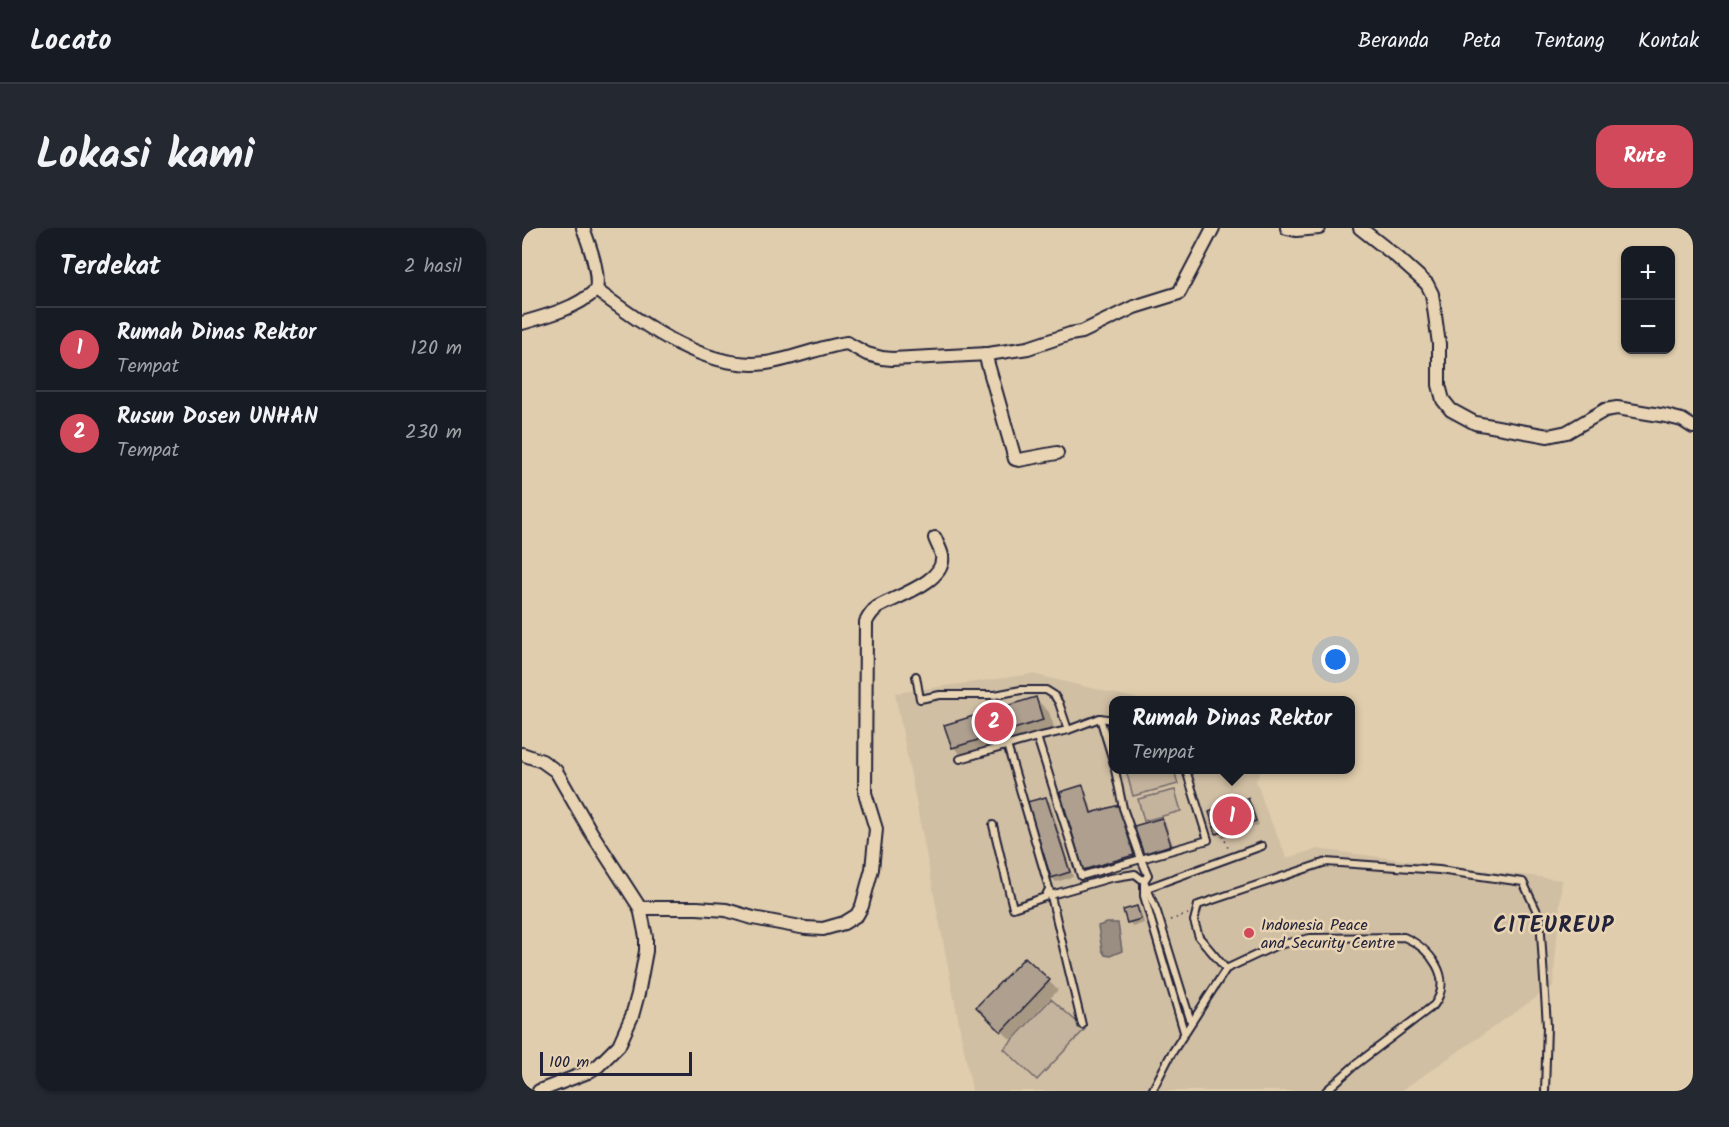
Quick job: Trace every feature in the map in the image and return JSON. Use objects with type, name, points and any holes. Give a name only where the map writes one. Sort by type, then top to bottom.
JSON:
[{"type":"street","points":[[522,322],[581,302],[596,290],[594,267],[583,228]]},
{"type":"street","points":[[596,290],[630,315],[672,341],[704,355],[730,362],[763,363],[846,344],[867,354],[892,359],[1012,352],[1082,332],[1134,307],[1179,293],[1213,228]]},
{"type":"street","points":[[1287,228],[1296,230],[1319,228]]},
{"type":"street","points":[[1360,228],[1427,284],[1432,294],[1439,344],[1439,385],[1443,400],[1451,410],[1475,423],[1548,436],[1567,432],[1605,410],[1617,408],[1682,420],[1693,427]]},
{"type":"street","points":[[985,354],[1015,459],[1057,453]]},
{"type":"street","points":[[640,908],[726,910],[753,918],[823,929],[844,923],[857,915],[862,906],[872,869],[876,829],[865,793],[866,622],[870,614],[878,607],[922,586],[939,568],[943,557],[935,538]]},
{"type":"street","points":[[522,754],[542,761],[556,771],[596,841],[640,908],[646,937],[642,976],[632,1016],[619,1045],[598,1066],[588,1072],[539,1091]]},
{"type":"lane","points":[[916,676],[920,699],[940,695],[995,695],[1021,690],[1046,690],[1054,695],[1059,703],[1068,730]]},
{"type":"lane","points":[[1101,718],[1109,749]]},
{"type":"lane","points":[[960,759],[1037,736],[1068,730],[1101,718],[1109,719]]},
{"type":"lane","points":[[1037,736],[1081,876],[1088,876],[1208,840],[1187,774]]},
{"type":"lane","points":[[1007,745],[1050,892],[1082,1025]]},
{"type":"lane","points":[[1116,774],[1123,808],[1148,875],[1144,896],[1184,1032]]},
{"type":"lane","points":[[993,825],[1013,908],[1045,897],[1050,892],[1135,874],[1145,884],[1161,924],[1191,1022]]},
{"type":"lane","points":[[1145,884],[1263,846]]},
{"type":"lane","points":[[1226,969],[1199,937],[1194,921],[1198,904],[1326,862],[1439,870],[1522,882],[1540,918],[1547,1026],[1545,1091]]},
{"type":"lane","points":[[1152,1091],[1184,1032],[1226,969],[1275,946],[1310,938],[1404,937],[1414,942],[1424,949],[1435,962],[1442,984],[1441,993],[1434,1005],[1355,1065],[1326,1091]]},
{"type":"path","points":[[1224,835],[1231,858]]},
{"type":"path","points":[[1161,924],[1197,911]]},
{"type":"shaded area","name":"Indonesia Peace and Security Centre","points":[[1032,674],[1125,696],[1109,696],[1109,774],[1260,774],[1256,780],[1287,858],[1317,849],[1562,880],[1553,986],[1401,1091],[972,1091],[895,693]]},
{"type":"shaded area","points":[[1127,774],[1175,774],[1178,784],[1133,796]]},
{"type":"shaded area","points":[[1175,790],[1181,811],[1144,821],[1138,799]]},
{"type":"shaded area","points":[[1118,923],[1122,951],[1110,956],[1105,955],[1102,950],[1098,926]]},
{"type":"shaded area","points":[[1051,999],[1085,1029],[1037,1080],[1004,1049]]},
{"type":"building","points":[[1036,697],[1043,720],[952,748],[944,725]]},
{"type":"building","points":[[1083,785],[1091,813],[1119,805],[1134,855],[1083,870],[1060,792]]},
{"type":"building","points":[[1046,797],[1070,872],[1051,878],[1027,802]]},
{"type":"building","points":[[1248,798],[1256,821],[1216,834],[1209,812]]},
{"type":"building","points":[[1162,818],[1171,845],[1143,854],[1134,826]]},
{"type":"building","points":[[1137,906],[1141,919],[1127,923],[1123,910]]},
{"type":"building","points":[[1025,957],[1050,980],[1001,1032],[976,1007]]},
{"type":"place","name":"Rusun Dosen UNHAN","points":[[994,722]]},
{"type":"place","name":"Rumah Dinas Rektor","points":[[1232,816]]},
{"type":"place","name":"Indonesia Peace and Security Centre","points":[[1249,933]]},
{"type":"district","name":"CITEUREUP","points":[[1554,924]]}]
